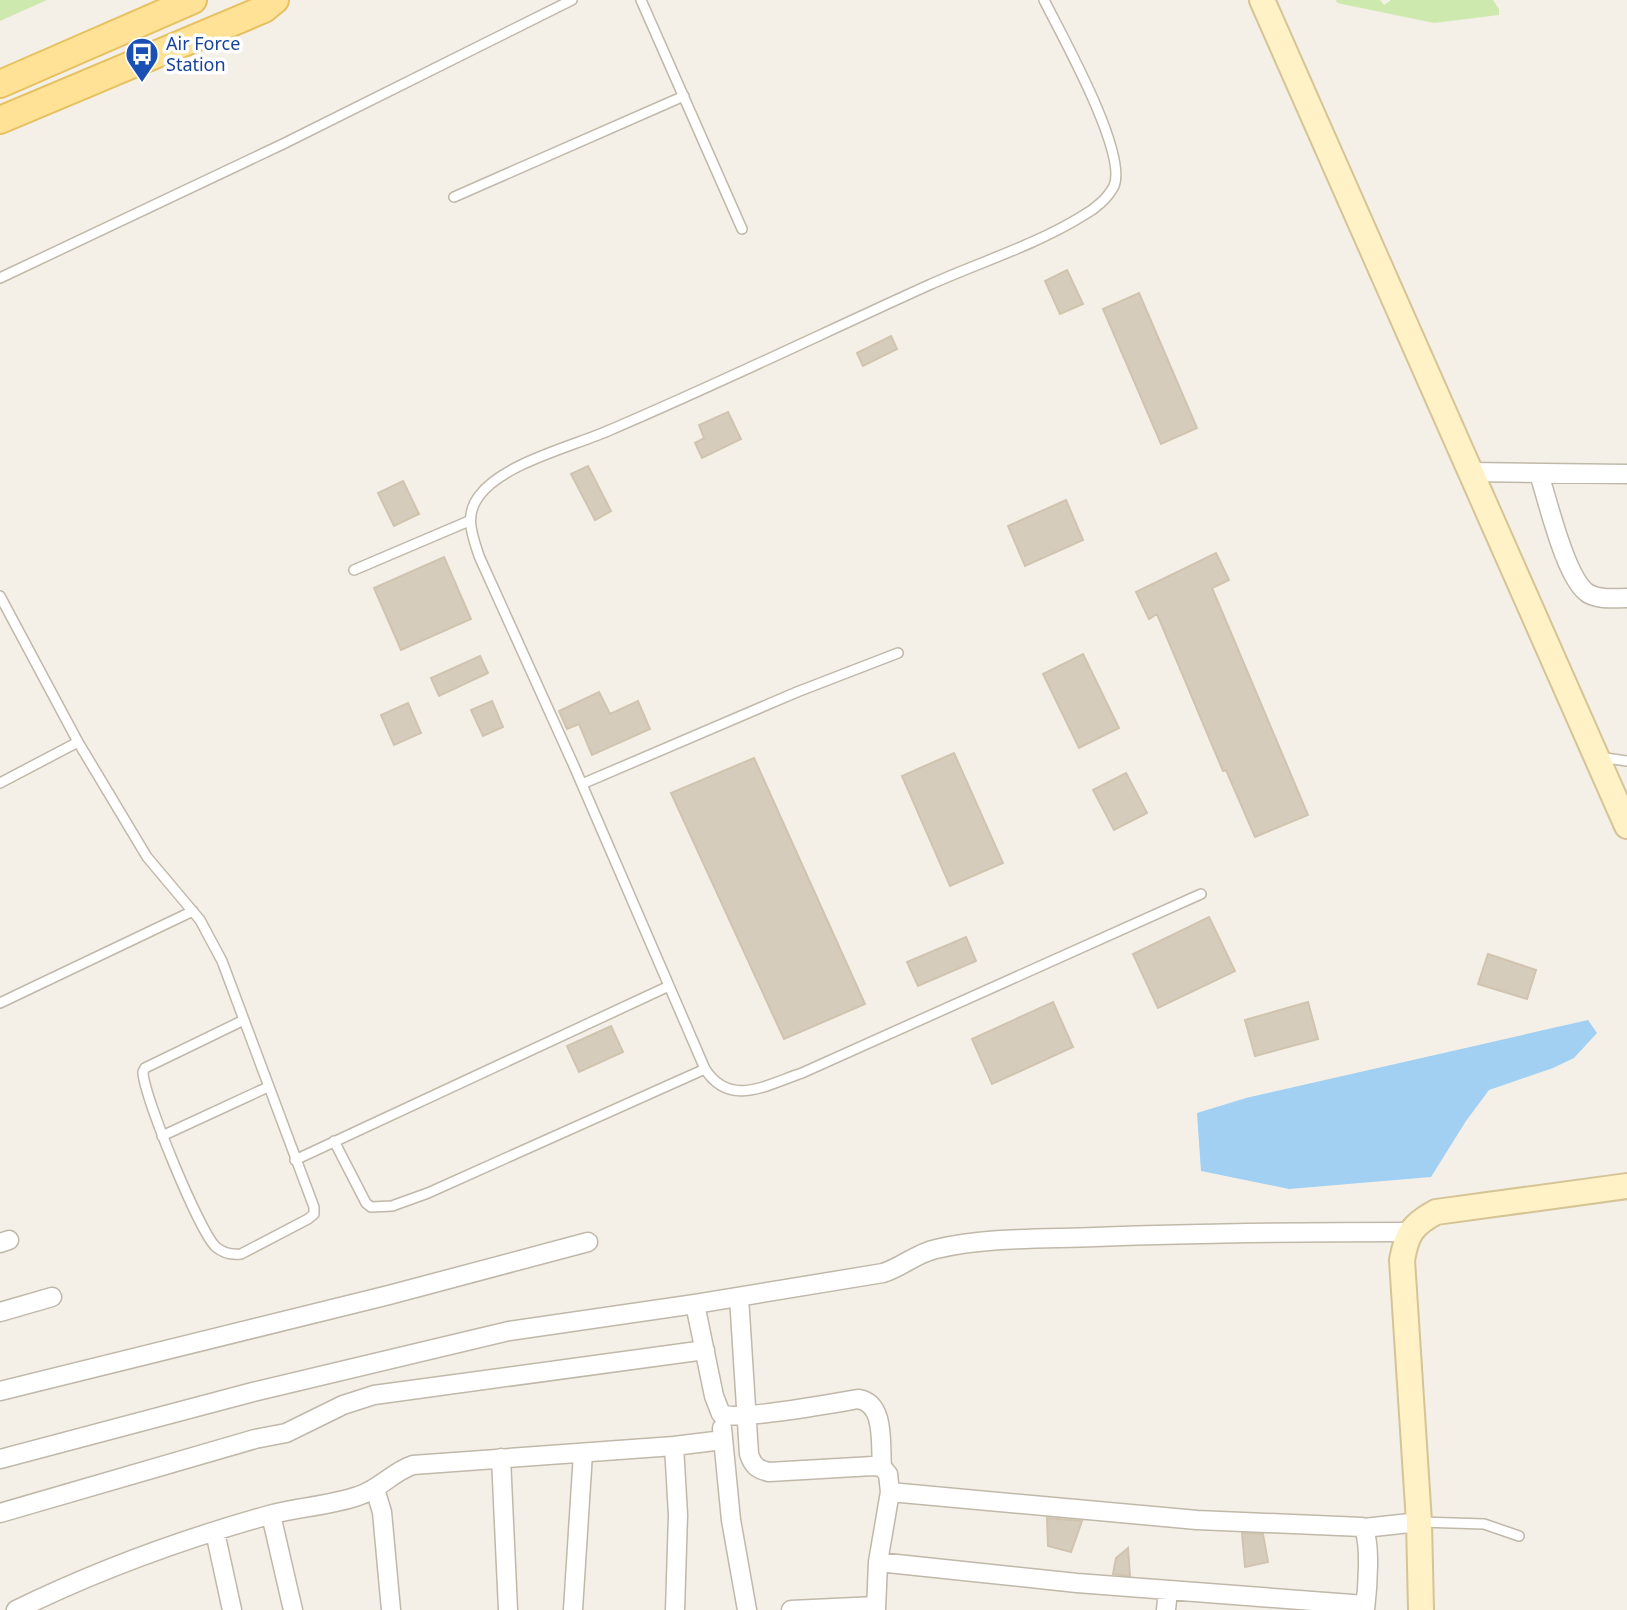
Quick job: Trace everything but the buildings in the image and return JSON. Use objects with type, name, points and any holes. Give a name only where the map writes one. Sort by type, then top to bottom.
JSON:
[{"type":"main road","points":[[0,84],[192,0]]},
{"type":"main road","points":[[0,120],[264,9],[275,0]]},
{"type":"street","points":[[1262,0],[1627,826]]},
{"type":"street","points":[[1470,472],[1627,474]]},
{"type":"street","points":[[1539,474],[1566,559],[1579,583],[1588,593],[1603,598],[1627,598]]},
{"type":"street","points":[[1421,1610],[1419,1521],[1402,1260],[1410,1232],[1420,1221],[1436,1212],[1627,1186]]},
{"type":"street","points":[[0,1460],[265,1389],[509,1331],[883,1273],[897,1269],[919,1254],[949,1246],[1224,1232],[1410,1232]]},
{"type":"street","points":[[0,1391],[389,1295],[589,1242]]},
{"type":"street","points":[[0,1312],[52,1297]]},
{"type":"street","points":[[739,1297],[749,1454],[758,1469]]},
{"type":"street","points":[[695,1304],[714,1396],[721,1414],[731,1520],[747,1610]]},
{"type":"street","points":[[0,1513],[255,1439],[286,1433],[343,1405],[374,1395],[705,1350]]},
{"type":"street","points":[[721,1414],[726,1417],[748,1415],[858,1399],[866,1400],[877,1413],[882,1467],[888,1474],[890,1492],[878,1562],[876,1608],[791,1610]]},
{"type":"street","points":[[24,1608],[150,1554],[271,1515],[337,1502],[375,1489],[413,1465],[723,1440]]},
{"type":"street","points":[[674,1446],[678,1515],[675,1610]]},
{"type":"street","points":[[573,1610],[583,1453]]},
{"type":"street","points":[[501,1458],[508,1610]]},
{"type":"street","points":[[726,1470],[758,1469],[781,1472],[882,1467]]},
{"type":"street","points":[[375,1489],[382,1513],[391,1610]]},
{"type":"street","points":[[890,1492],[1197,1520],[1266,1521],[1364,1528],[1419,1521]]},
{"type":"street","points":[[271,1515],[293,1610]]},
{"type":"street","points":[[878,1562],[1365,1608],[1367,1557],[1364,1528]]},
{"type":"street","points":[[215,1532],[232,1610]]},
{"type":"street","points":[[1166,1610],[1168,1590]]},
{"type":"lane","points":[[0,278],[283,144],[572,0]]},
{"type":"lane","points":[[641,0],[742,229]]},
{"type":"lane","points":[[1044,0],[1105,127],[1114,155],[1114,185],[1104,199],[1084,215],[1028,243],[609,430],[527,463],[494,481],[479,495],[470,513],[469,522],[479,556],[582,784],[705,1069],[721,1088],[740,1091],[802,1073],[1201,894]]},
{"type":"lane","points":[[454,197],[684,96]]},
{"type":"lane","points":[[354,570],[469,522]]},
{"type":"lane","points":[[0,596],[78,742],[147,857],[193,911],[222,961],[314,1207],[314,1214],[241,1254],[218,1249],[208,1235],[162,1136],[142,1077],[145,1068],[244,1020]]},
{"type":"lane","points":[[582,784],[797,692],[898,653]]},
{"type":"lane","points":[[0,783],[78,742]]},
{"type":"lane","points":[[1597,757],[1627,761]]},
{"type":"lane","points":[[0,1003],[193,911]]},
{"type":"lane","points":[[295,1160],[669,986]]},
{"type":"lane","points":[[334,1141],[366,1203],[371,1208],[392,1206],[486,1168],[705,1069]]},
{"type":"lane","points":[[162,1136],[268,1087]]},
{"type":"lane","points":[[1419,1521],[1485,1524],[1520,1536]]},
{"type":"green space","points":[[0,0],[47,0],[0,21]]},
{"type":"green space","points":[[1336,0],[1380,0],[1384,5],[1391,0],[1493,0],[1499,9],[1499,15],[1434,23],[1337,3]]},
{"type":"water","points":[[1588,1020],[1597,1033],[1574,1058],[1489,1090],[1431,1177],[1289,1189],[1201,1171],[1197,1113],[1246,1098]]},
{"type":"place","name":"Air Force Station","points":[[142,84]]}]
